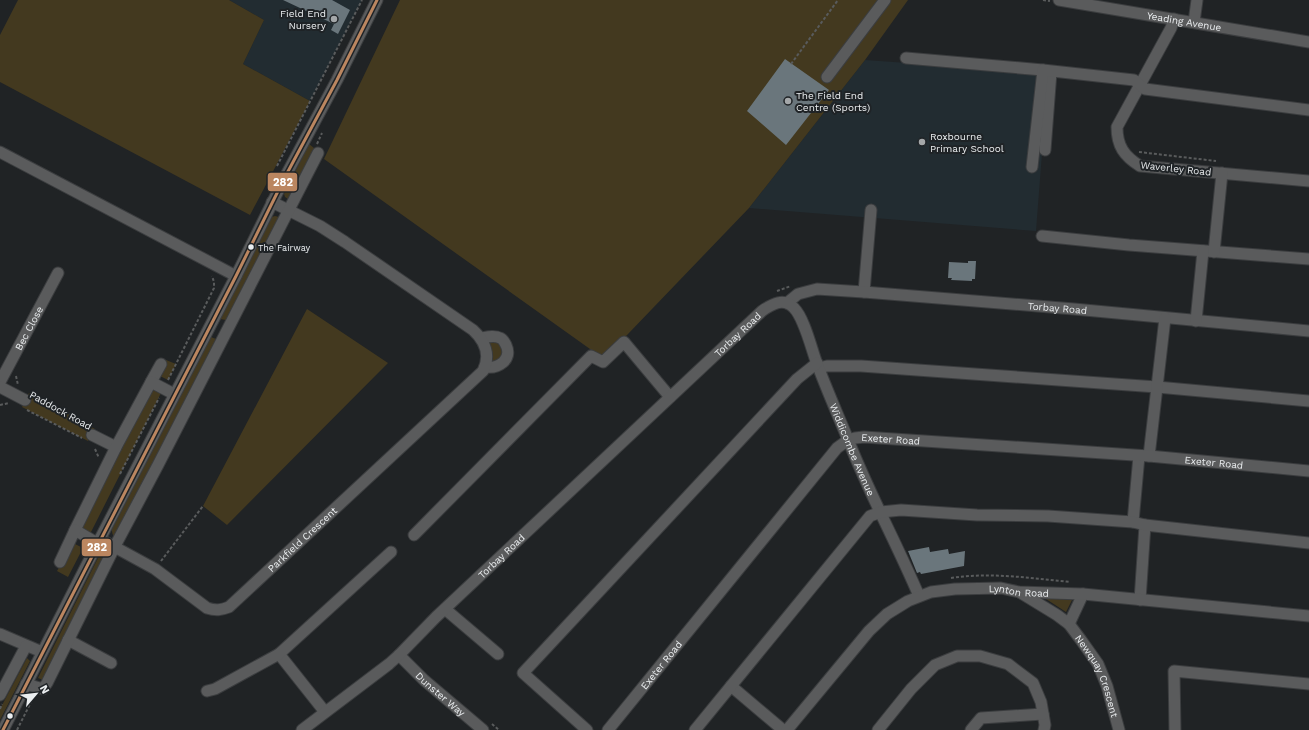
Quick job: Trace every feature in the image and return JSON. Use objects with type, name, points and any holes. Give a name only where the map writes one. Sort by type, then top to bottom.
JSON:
[{"type":"street","points":[[4,730],[98,541],[377,0]]},
{"type":"street","points":[[827,78],[885,0]]},
{"type":"street","name":"Yeading Avenue","points":[[1060,0],[1309,42]]},
{"type":"street","points":[[1194,22],[1197,0]]},
{"type":"street","name":"Waverley Road","points":[[1174,19],[1171,28],[1117,127],[1117,138],[1122,150],[1129,160],[1140,166],[1309,181]]},
{"type":"street","points":[[906,58],[1134,80],[1145,90],[1309,110]]},
{"type":"street","points":[[1045,150],[1047,71]]},
{"type":"street","points":[[1032,167],[1047,71]]},
{"type":"street","points":[[0,152],[236,276]]},
{"type":"street","points":[[26,684],[43,689],[48,683],[115,546],[318,153]]},
{"type":"street","points":[[1196,321],[1222,173]]},
{"type":"street","points":[[272,202],[320,226],[473,330],[481,338],[486,348],[487,357],[485,367],[492,368],[502,364],[506,360],[508,354],[505,342],[494,336],[481,338]]},
{"type":"street","points":[[864,292],[871,210]]},
{"type":"street","points":[[1042,236],[1208,252],[1309,259]]},
{"type":"street","name":"Bec Close","points":[[0,382],[58,274]]},
{"type":"street","name":"Torbay Road","points":[[302,730],[400,655],[445,609],[770,305],[780,302],[787,303],[798,294],[818,289],[1074,309],[1309,331]]},
{"type":"street","name":"Widdicombe Avenue","points":[[787,303],[794,307],[799,315],[848,440],[919,596]]},
{"type":"street","points":[[1133,522],[1157,387],[1165,318]]},
{"type":"street","points":[[414,535],[591,356],[603,362],[624,342],[670,397]]},
{"type":"street","points":[[60,562],[116,447],[161,364]]},
{"type":"street","points":[[587,730],[523,673],[797,379],[818,366],[861,366],[1157,387],[1309,401]]},
{"type":"street","name":"Parkfield Crescent","points":[[98,541],[115,546],[155,569],[207,608],[214,611],[229,608],[478,376],[485,367]]},
{"type":"street","points":[[151,382],[174,394]]},
{"type":"street","name":"Paddock Road","points":[[0,387],[25,400]]},
{"type":"street","name":"Paddock Road","points":[[91,437],[116,447]]},
{"type":"street","name":"Exeter Road","points":[[608,730],[838,448],[848,440],[864,437],[1144,456],[1309,471]]},
{"type":"street","points":[[695,730],[870,516],[880,512],[901,510],[977,515],[1048,516],[1133,522],[1145,526],[1309,543]]},
{"type":"street","points":[[1140,600],[1145,526]]},
{"type":"street","points":[[76,530],[98,541]]},
{"type":"street","points":[[207,691],[279,654],[391,552]]},
{"type":"street","name":"Lynton Road","points":[[787,730],[869,631],[888,614],[908,601],[931,592],[961,589],[1001,588],[1019,592],[1082,594],[1309,616]]},
{"type":"street","name":"Newquay Crescent","points":[[1019,592],[1069,624],[1098,664],[1107,686],[1118,730]]},
{"type":"street","name":"Newquay Crescent","points":[[1069,624],[1082,594]]},
{"type":"street","points":[[445,609],[498,654]]},
{"type":"street","points":[[0,634],[42,652]]},
{"type":"street","points":[[68,640],[111,663]]},
{"type":"street","points":[[0,695],[26,646]]},
{"type":"street","points":[[279,654],[325,712]]},
{"type":"street","name":"Dunster Way","points":[[400,655],[424,680],[485,725]]},
{"type":"street","points":[[878,730],[911,689],[935,665],[957,656],[980,656],[1008,664],[1032,683],[1041,702],[1045,725],[1044,730]]},
{"type":"street","points":[[1175,730],[1174,671],[1309,684]]},
{"type":"street","points":[[731,686],[783,730]]},
{"type":"street","points":[[971,730],[981,718],[1043,714]]},
{"type":"path","points":[[275,171],[362,0]]},
{"type":"path","points":[[791,64],[838,0]]},
{"type":"path","points":[[1134,149],[1141,153],[1218,161]]},
{"type":"path","points":[[120,474],[214,288],[213,277],[209,272]]},
{"type":"path","points":[[25,400],[91,437],[99,459]]},
{"type":"path","name":"Paddock Road","points":[[25,400],[91,437]]},
{"type":"path","points":[[161,563],[160,562],[203,506]]},
{"type":"path","points":[[949,578],[969,575],[1074,582]]},
{"type":"path","points":[[485,725],[499,730]]},
{"type":"shaded area","points":[[18,0],[229,0],[264,20],[243,64],[310,101],[250,215],[0,82],[0,35]]},
{"type":"shaded area","points":[[229,0],[362,0],[310,101],[243,64],[264,20]]},
{"type":"shaded area","points":[[400,0],[908,0],[865,60],[749,208],[604,359],[324,159]]},
{"type":"shaded area","name":"Roxbourne Primary School","points":[[865,60],[1037,72],[1048,76],[1036,231],[749,208]]},
{"type":"shaded area","points":[[309,144],[314,148],[288,199],[284,194]]},
{"type":"shaded area","points":[[272,217],[279,217],[226,320],[220,319]]},
{"type":"shaded area","points":[[307,309],[388,363],[227,525],[203,506]]},
{"type":"shaded area","points":[[211,337],[216,339],[116,537],[112,534],[112,529]]},
{"type":"shaded area","points":[[488,341],[500,341],[505,354],[491,364],[492,352]]},
{"type":"shaded area","points":[[166,360],[176,364],[168,380],[158,375]]},
{"type":"shaded area","points":[[151,382],[163,389],[88,538],[75,530]]},
{"type":"shaded area","points":[[29,393],[95,429],[88,441],[22,407]]},
{"type":"shaded area","points":[[73,543],[83,548],[68,577],[57,571]]},
{"type":"shaded area","points":[[99,556],[105,557],[43,680],[38,678]]},
{"type":"shaded area","points":[[1074,596],[1066,612],[1043,597]]},
{"type":"shaded area","points":[[27,658],[30,661],[0,720],[0,709]]},
{"type":"building","name":"Field End Nursery","points":[[283,0],[332,0],[350,10],[338,34],[331,30],[334,24]]},
{"type":"building","name":"The Field End Centre (Sports)","points":[[785,59],[829,90],[786,145],[747,111]]},
{"type":"building","points":[[968,261],[976,261],[975,279],[972,279],[972,281],[951,280],[952,278],[948,278],[949,262],[968,263]]},
{"type":"building","points":[[929,547],[930,552],[948,549],[949,554],[965,551],[964,566],[921,574],[920,572],[917,573],[908,551]]},
{"type":"transit line","name":"282","points":[[3,730],[377,0]]},
{"type":"place","name":"Field End Nursery","points":[[334,19]]},
{"type":"place","name":"The Field End Centre (Sports)","points":[[788,101]]},
{"type":"place","name":"Roxbourne Primary School","points":[[922,142]]},
{"type":"place","name":"The Fairway","points":[[251,247]]}]
